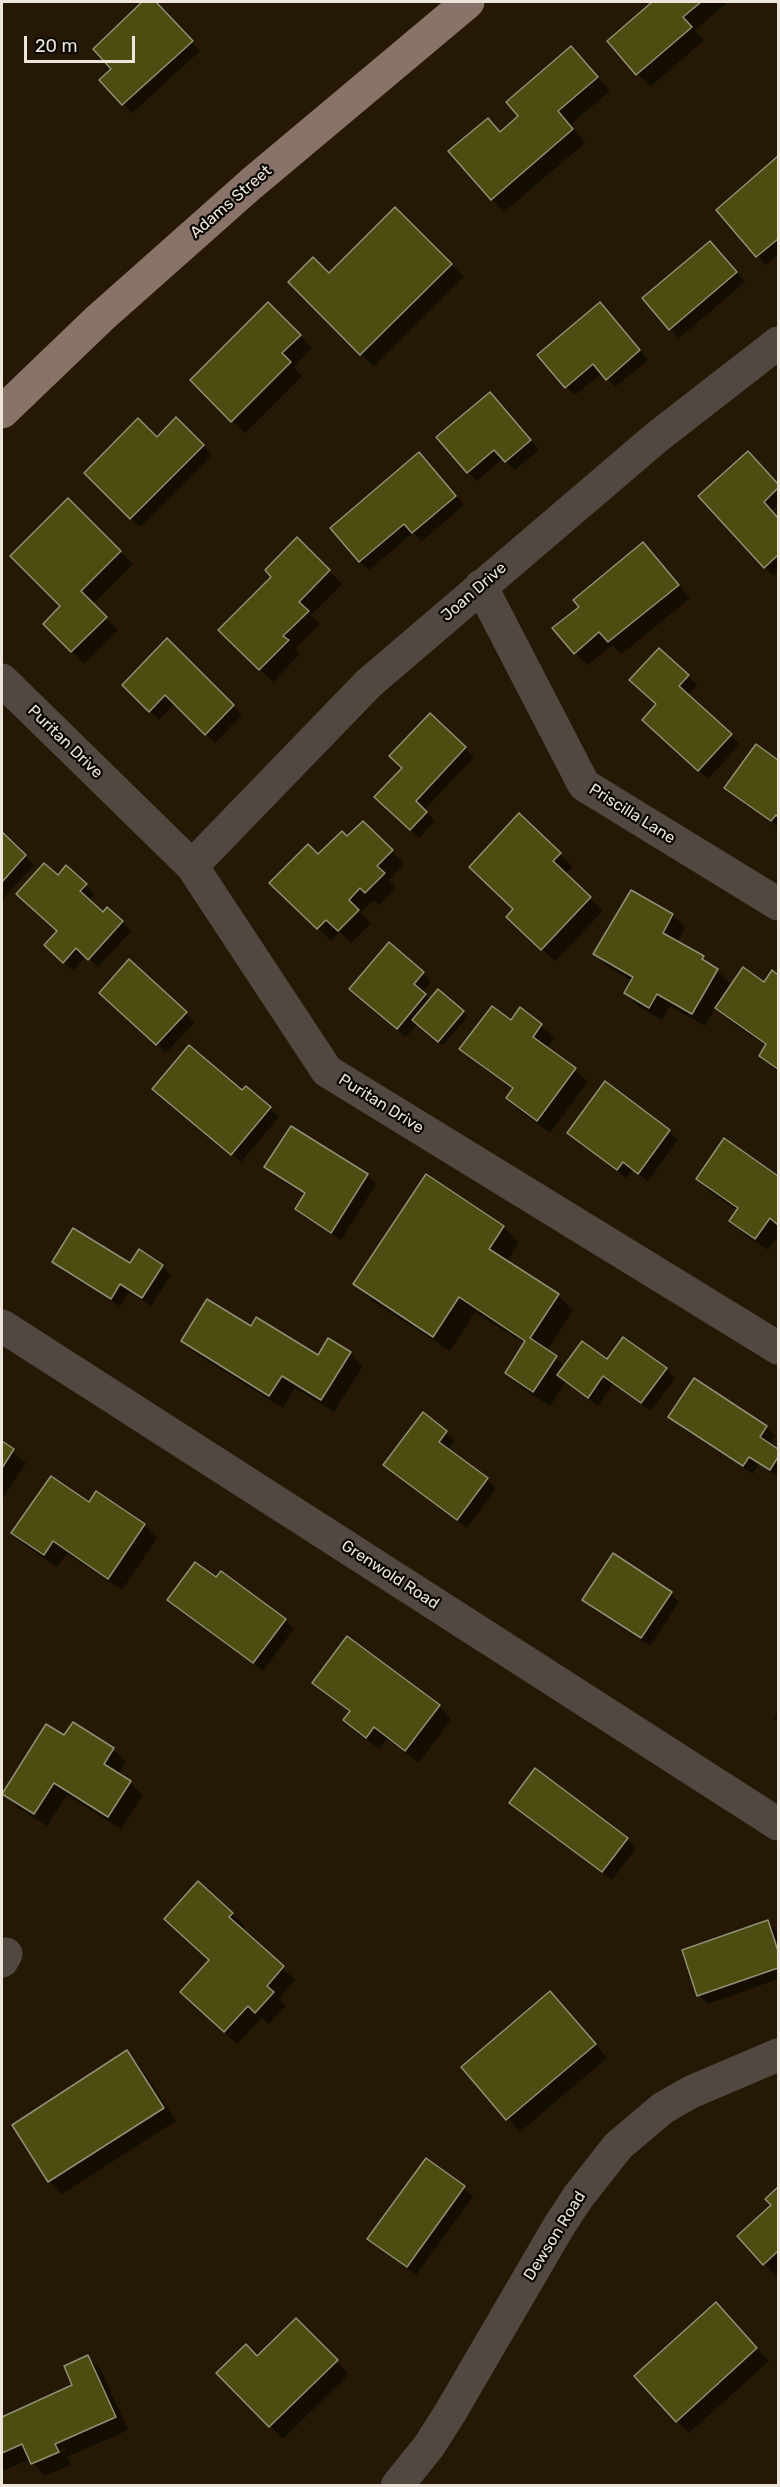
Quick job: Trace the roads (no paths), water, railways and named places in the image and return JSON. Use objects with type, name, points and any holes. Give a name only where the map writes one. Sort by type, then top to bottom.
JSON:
[{"type":"main road","name":"Adams Street","points":[[2,412],[100,318],[250,184],[468,2]]},
{"type":"street","name":"Joan Drive","points":[[192,866],[369,683],[657,437],[773,357]]},
{"type":"street","name":"Priscilla Lane","points":[[481,586],[584,785],[778,904]]},
{"type":"street","name":"Puritan Drive","points":[[2,680],[192,866],[327,1071],[778,1348]]},
{"type":"street","name":"Grenwold Road","points":[[2,1326],[778,1824]]},
{"type":"street","name":"Dewson Road","points":[[397,2486],[429,2446],[450,2413],[559,2226],[578,2197],[618,2146],[663,2108],[700,2088],[778,2055]]}]
